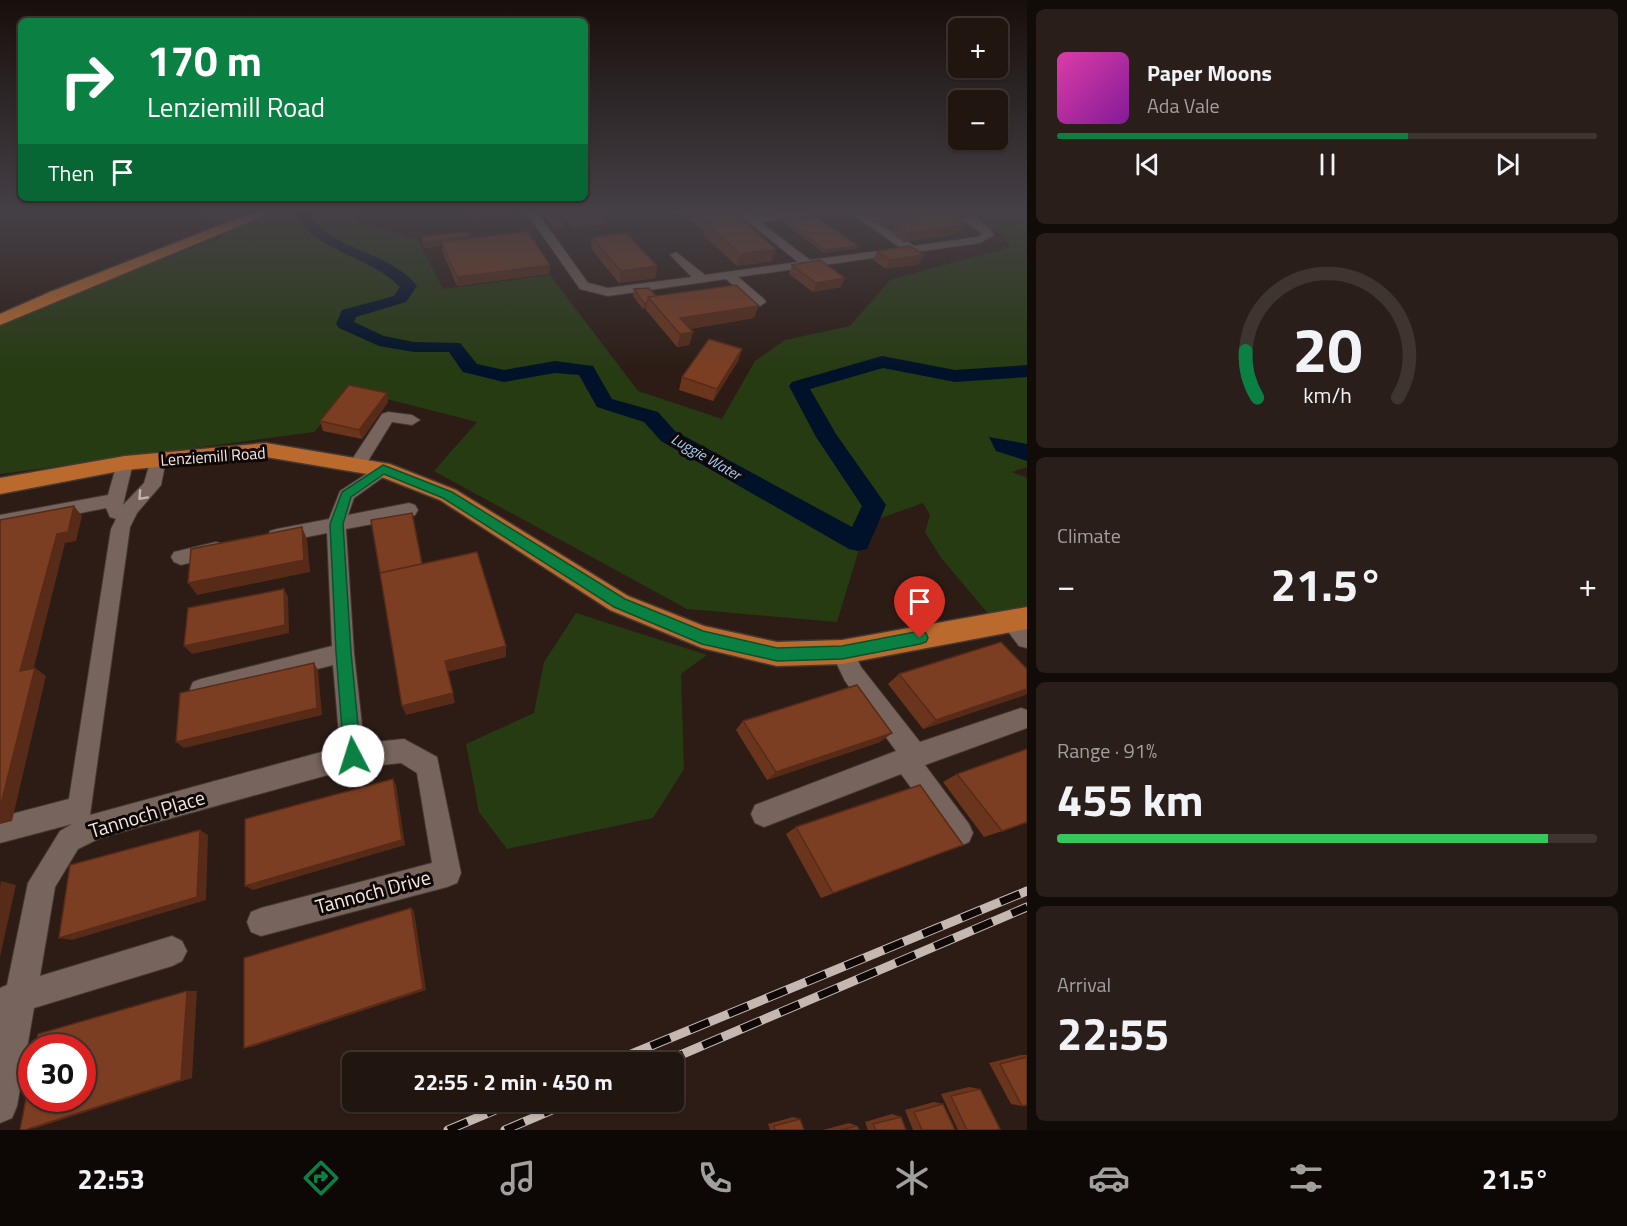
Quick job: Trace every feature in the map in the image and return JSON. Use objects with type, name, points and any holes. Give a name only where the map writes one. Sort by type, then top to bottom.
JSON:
[{"type":"main road","points":[[0,320],[55,295],[132,265]]},
{"type":"main road","name":"Lenziemill Road","points":[[0,486],[125,463],[266,450],[383,469],[447,495],[620,603],[702,638],[777,654],[842,652],[1019,620]]},
{"type":"street","points":[[567,265],[584,286],[608,292],[795,265]]},
{"type":"street","points":[[687,265],[702,279]]},
{"type":"street","points":[[728,275],[760,302]]},
{"type":"street","points":[[693,293],[742,286]]},
{"type":"street","points":[[357,465],[388,417],[412,420]]},
{"type":"street","points":[[0,830],[80,809],[121,528],[130,509],[152,485],[158,460]]},
{"type":"street","points":[[121,528],[114,506],[125,463]]},
{"type":"street","points":[[353,756],[343,652],[336,524],[346,495],[383,469]]},
{"type":"street","points":[[0,522],[116,500]]},
{"type":"street","points":[[260,540],[409,510]]},
{"type":"street","points":[[181,557],[238,544]]},
{"type":"street","points":[[1019,620],[1027,639]]},
{"type":"street","points":[[186,693],[343,652]]},
{"type":"street","points":[[842,652],[853,674],[960,833]]},
{"type":"street","points":[[764,814],[910,758],[1021,719]]},
{"type":"street","name":"Tannoch Drive","points":[[261,922],[447,873],[428,766],[404,751],[353,756]]},
{"type":"street","name":"Tannoch Place","points":[[0,1106],[10,1000],[42,883],[69,840],[96,826],[353,756]]},
{"type":"street","points":[[10,1000],[172,951]]},
{"type":"green space","points":[[145,265],[431,265],[443,289],[550,275],[638,391],[722,419],[755,361],[785,340],[850,326],[890,280],[946,265],[1027,265],[1027,467],[1012,472],[1027,478],[1027,606],[991,617],[942,559],[925,532],[930,515],[923,503],[867,523],[837,622],[687,609],[434,471],[477,422],[351,390],[314,432],[0,474],[0,322],[82,287]]},
{"type":"green space","points":[[576,613],[707,655],[681,674],[684,769],[653,818],[507,849],[479,812],[466,744],[534,713],[544,662]]},
{"type":"water","points":[[989,437],[1027,444],[1027,461],[996,451]]},
{"type":"building","points":[[451,265],[550,265],[457,277]]},
{"type":"building","points":[[615,265],[657,266],[621,271]]},
{"type":"building","points":[[792,265],[827,265],[845,278],[816,283]]},
{"type":"building","points":[[736,285],[759,306],[680,318],[693,332],[680,334],[648,297]]},
{"type":"building","points":[[649,288],[656,296],[648,297],[648,302],[644,303],[634,289]]},
{"type":"building","points":[[709,339],[742,349],[717,389],[682,377]]},
{"type":"building","points":[[349,385],[387,393],[359,430],[320,421]]},
{"type":"building","points":[[74,506],[68,532],[57,534],[20,671],[35,668],[0,808],[0,520]]},
{"type":"building","points":[[412,513],[422,564],[380,573],[371,520]]},
{"type":"building","points":[[302,527],[304,560],[188,583],[191,549]]},
{"type":"building","points":[[477,552],[506,646],[445,661],[453,693],[402,706],[380,573]]},
{"type":"building","points":[[284,589],[285,625],[184,646],[188,608]]},
{"type":"building","points":[[1001,642],[1027,669],[1027,689],[936,720],[899,674]]},
{"type":"building","points":[[314,663],[317,708],[176,742],[180,693]]},
{"type":"building","points":[[857,685],[892,733],[776,772],[743,721]]},
{"type":"building","points":[[1027,749],[1027,822],[1002,831],[957,774]]},
{"type":"building","points":[[393,779],[402,840],[245,886],[245,819]]},
{"type":"building","points":[[920,785],[963,845],[833,893],[796,827]]},
{"type":"building","points":[[200,830],[197,897],[59,938],[70,865]]},
{"type":"building","points":[[411,908],[423,989],[244,1048],[244,958]]},
{"type":"building","points":[[187,991],[181,1080],[96,1107],[96,1034],[38,1034]]},
{"type":"building","points":[[1027,1057],[1027,1105],[1022,1106],[1000,1064]]},
{"type":"building","points":[[980,1089],[1000,1129],[967,1130],[951,1096]]},
{"type":"building","points":[[943,1104],[955,1130],[922,1130],[914,1112]]},
{"type":"building","points":[[23,1112],[81,1112],[25,1130],[20,1130]]},
{"type":"building","points":[[901,1117],[906,1130],[876,1130],[873,1124]]},
{"type":"building","points":[[800,1119],[804,1130],[775,1130],[774,1126]]},
{"type":"building","points":[[857,1126],[859,1130],[840,1130]]},
{"type":"waterway","name":"Luggie Water","points":[[383,265],[409,286],[400,299],[348,314],[345,324],[379,341],[414,347],[454,347],[470,368],[504,376],[555,367],[586,370],[604,403],[651,417],[668,436],[858,542],[874,505],[827,437],[799,386],[882,362],[955,376],[1027,371]]},
{"type":"railway","points":[[636,1052],[1027,891]]},
{"type":"railway","points":[[684,1053],[1027,907]]},
{"type":"railway","points":[[448,1130],[491,1112]]},
{"type":"railway","points":[[505,1130],[547,1112]]},
{"type":"route","points":[[353,756],[343,652],[336,524],[346,495],[383,469],[447,495],[620,603],[702,638],[777,654],[842,652],[920,638]]}]
